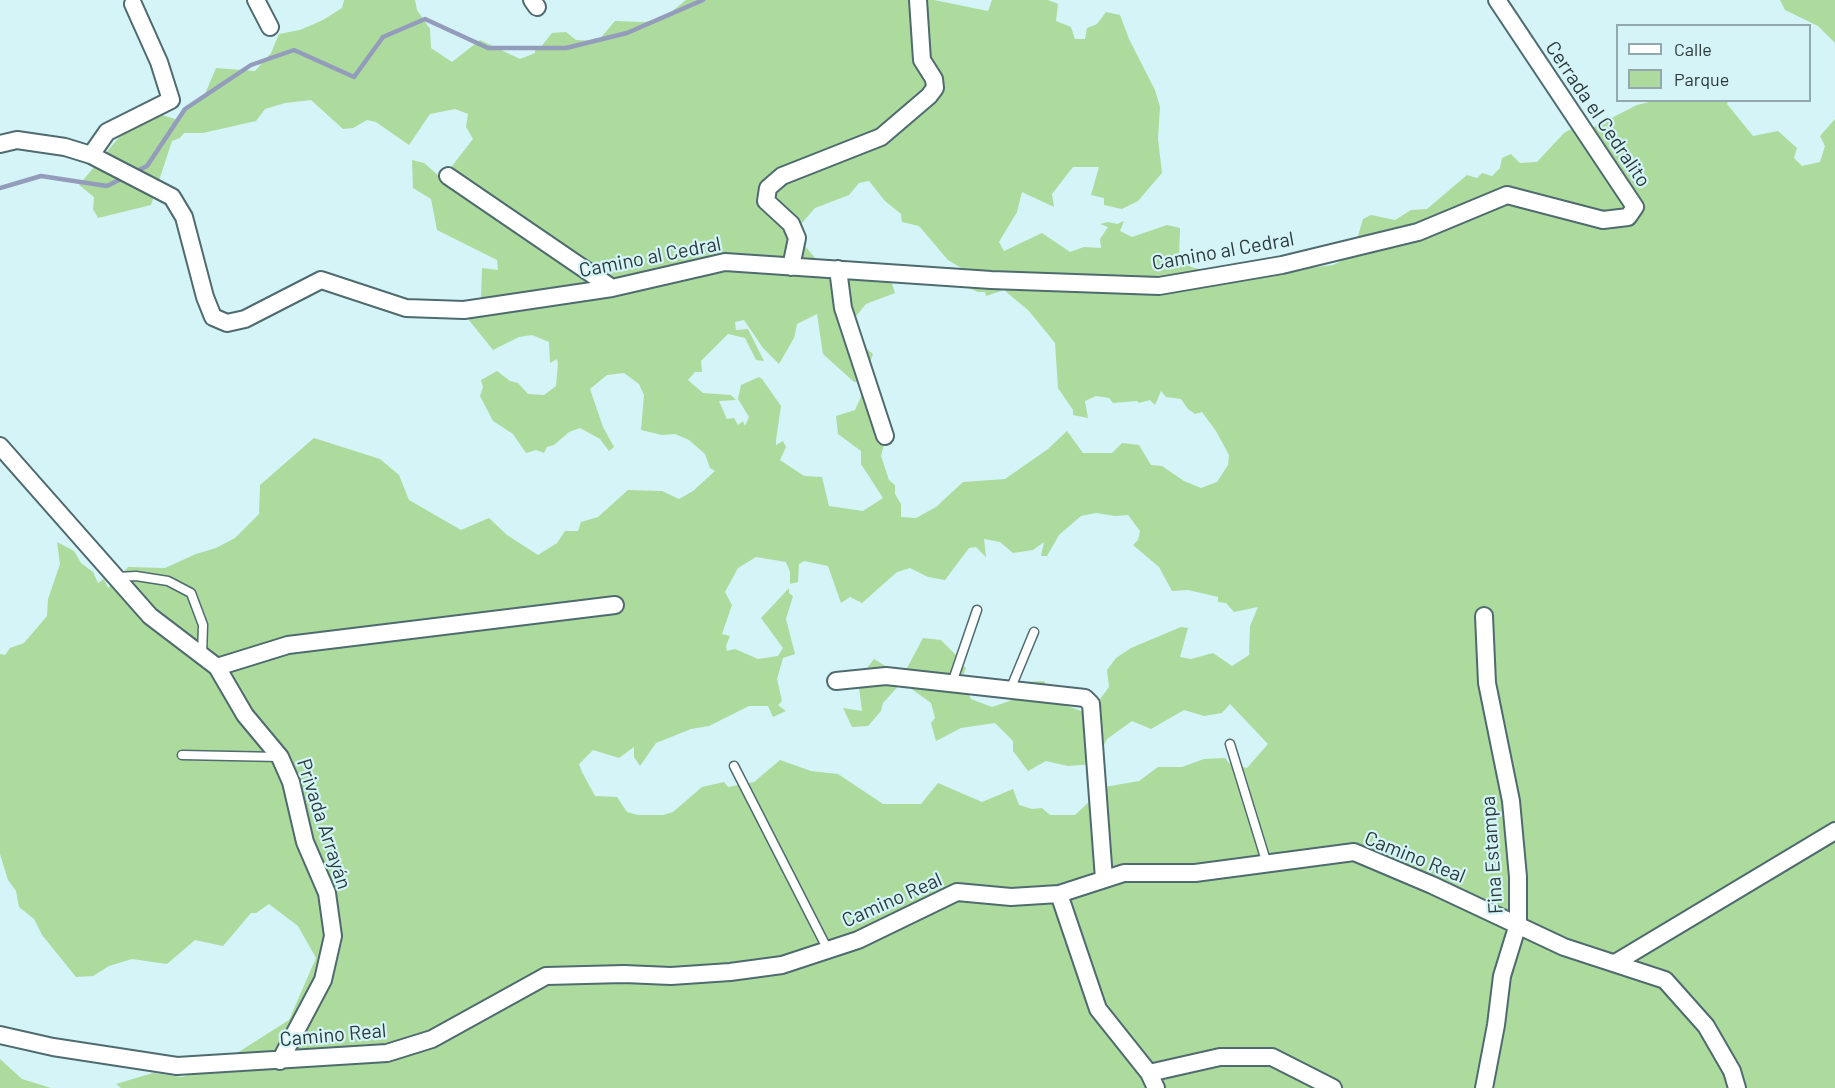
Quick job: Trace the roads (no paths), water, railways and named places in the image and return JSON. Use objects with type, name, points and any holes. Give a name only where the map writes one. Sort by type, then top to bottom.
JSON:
[{"type":"street","points":[[256,0],[270,27]]},
{"type":"street","points":[[791,267],[797,238],[791,224],[766,201],[768,188],[782,176],[881,137],[929,96],[935,88],[934,79],[922,60],[918,0]]},
{"type":"street","name":"Cerrada el Cedralito","points":[[1418,232],[1507,195],[1603,220],[1628,217],[1635,207],[1497,0]]},
{"type":"street","points":[[91,155],[107,132],[171,100],[159,62],[133,4]]},
{"type":"street","name":"Camino al Cedral","points":[[0,144],[17,140],[65,147],[91,155],[150,183],[172,197],[180,208],[205,297],[213,317],[227,323],[244,319],[321,280],[406,308],[464,310],[612,288],[725,262],[991,280],[1159,286],[1282,265],[1418,232]]},
{"type":"street","points":[[448,176],[612,288]]},
{"type":"street","points":[[838,269],[843,309],[885,436]]},
{"type":"street","name":"Privada Arrayán","points":[[0,446],[150,616],[217,667],[245,715],[280,757],[291,782],[305,842],[327,893],[333,936],[323,980],[280,1061]]},
{"type":"street","points":[[217,667],[288,645],[615,605]]},
{"type":"street","name":"Fina Estampa","points":[[1484,616],[1487,683],[1511,801],[1518,877],[1518,924],[1502,976],[1496,1025],[1484,1088]]},
{"type":"street","points":[[836,681],[886,676],[1085,698],[1091,704],[1104,879]]},
{"type":"street","points":[[1615,963],[1835,831]]},
{"type":"street","name":"Camino Real","points":[[0,1035],[52,1047],[177,1066],[387,1053],[432,1039],[546,976],[624,974],[670,976],[730,972],[783,965],[858,940],[957,892],[1011,897],[1059,894],[1124,873],[1195,873],[1354,852],[1518,924],[1564,947],[1665,980],[1706,1026],[1732,1071],[1737,1088]]},
{"type":"street","points":[[1059,894],[1098,1009],[1152,1081],[1220,1057],[1272,1057],[1332,1088]]},
{"type":"lane","points":[[115,577],[136,576],[168,581],[191,593],[203,625],[202,656]]},
{"type":"lane","points":[[952,683],[977,610]]},
{"type":"lane","points":[[1010,690],[1034,632]]},
{"type":"lane","points":[[1230,744],[1268,865]]},
{"type":"lane","points":[[182,755],[280,757]]},
{"type":"lane","points":[[735,765],[828,950]]},
{"type":"waterway","points":[[135,172],[147,166],[185,109],[251,65],[294,50],[354,77],[383,37],[425,19],[488,48],[566,48],[627,33],[703,0]]},
{"type":"waterway","points":[[0,188],[41,176],[107,186],[125,177]]}]
